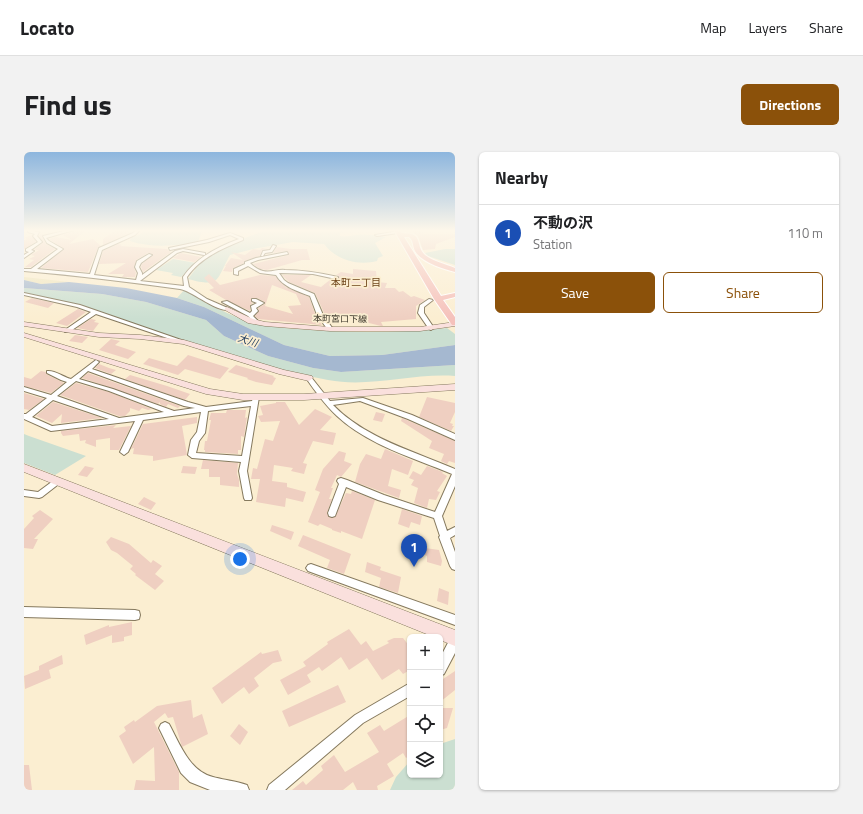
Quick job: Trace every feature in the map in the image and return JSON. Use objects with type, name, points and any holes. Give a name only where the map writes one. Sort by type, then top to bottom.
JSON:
[{"type":"main road","points":[[414,260],[434,299],[455,323]]},
{"type":"main road","points":[[431,260],[455,270]]},
{"type":"main road","points":[[434,299],[455,295]]},
{"type":"street","points":[[33,270],[47,260]]},
{"type":"street","points":[[92,275],[97,260]]},
{"type":"street","points":[[138,280],[140,273],[137,267],[139,262],[142,260]]},
{"type":"street","points":[[138,280],[165,260]]},
{"type":"street","points":[[187,288],[185,277],[204,260]]},
{"type":"street","points":[[236,274],[236,270],[248,264],[247,262],[255,260]]},
{"type":"street","points":[[248,264],[259,272],[278,274],[282,281],[294,288],[312,295],[320,315],[330,329]]},
{"type":"street","points":[[24,270],[138,280],[187,288],[205,300],[226,305]]},
{"type":"street","points":[[273,274],[284,271],[336,278]]},
{"type":"street","points":[[24,294],[57,301],[95,312],[268,368],[309,378],[329,403],[345,419],[361,430],[455,472]]},
{"type":"street","points":[[431,328],[422,313],[422,306],[434,299]]},
{"type":"street","points":[[253,319],[251,315],[255,311],[253,308],[261,303],[254,300]]},
{"type":"street","name":"本町宮口下線","points":[[226,305],[253,319],[278,326],[330,329],[431,328],[455,323]]},
{"type":"street","points":[[67,331],[95,312]]},
{"type":"street","points":[[24,324],[99,335],[146,337],[184,342]]},
{"type":"street","points":[[24,334],[209,392],[255,400]]},
{"type":"street","points":[[96,362],[25,417],[51,429],[205,409],[255,400],[455,387]]},
{"type":"street","points":[[87,369],[186,404],[205,409]]},
{"type":"street","points":[[49,372],[63,379],[73,380],[111,390],[173,413]]},
{"type":"street","points":[[24,389],[52,397],[120,421]]},
{"type":"street","points":[[329,403],[362,399],[410,417],[455,437]]},
{"type":"street","points":[[248,498],[243,471],[255,400]]},
{"type":"street","points":[[205,409],[201,433],[195,440],[192,455],[244,459]]},
{"type":"street","points":[[124,452],[140,418]]},
{"type":"street","points":[[24,468],[455,638]]},
{"type":"street","points":[[455,476],[438,516],[455,566]]},
{"type":"street","points":[[24,493],[39,496],[57,481]]},
{"type":"street","points":[[332,513],[342,482],[381,498],[438,516]]},
{"type":"street","points":[[444,537],[455,532]]},
{"type":"street","points":[[311,568],[455,620]]},
{"type":"street","points":[[24,612],[135,615]]},
{"type":"street","points":[[443,664],[455,641]]},
{"type":"street","points":[[274,790],[359,719],[407,691]]},
{"type":"street","points":[[165,728],[186,768],[195,777],[212,784],[242,790]]},
{"type":"green space","points":[[172,260],[196,263],[181,277],[171,275],[173,273],[156,270]]},
{"type":"green space","points":[[204,260],[227,260],[216,280],[207,283],[188,279],[200,263]]},
{"type":"green space","points":[[347,260],[377,260],[362,263]]},
{"type":"green space","points":[[439,260],[455,260],[455,265]]},
{"type":"green space","points":[[24,288],[102,294],[146,302],[206,320],[224,336],[268,356],[313,368],[341,372],[455,365],[455,376],[423,376],[375,381],[344,382],[301,375],[248,361],[71,304],[24,294]]},
{"type":"green space","points":[[185,289],[198,298],[221,310],[244,320],[264,325],[291,329],[354,332],[391,332],[447,328],[455,334],[455,345],[382,355],[330,356],[284,345],[204,307],[177,298]]},
{"type":"green space","points":[[24,434],[86,456],[55,475],[24,463]]},
{"type":"green space","points":[[455,739],[455,790],[390,790],[396,777],[407,764],[407,778],[443,778],[443,743]]},
{"type":"sand","points":[[24,277],[69,282],[41,284],[24,280]]},
{"type":"water","name":"大川","points":[[24,280],[41,284],[69,282],[126,288],[177,298],[204,307],[284,345],[330,356],[382,355],[455,345],[455,365],[341,372],[313,368],[268,356],[224,336],[206,320],[146,302],[102,294],[24,288]]},
{"type":"building","points":[[34,260],[41,260],[31,267],[25,267]]},
{"type":"building","points":[[51,260],[93,260],[88,272],[41,268]]},
{"type":"building","points":[[100,260],[136,260],[134,267],[136,273],[135,277],[122,277],[124,274],[108,274],[126,263],[99,264]]},
{"type":"building","points":[[147,260],[160,260],[143,272],[141,267]]},
{"type":"building","points":[[182,260],[197,260],[194,262]]},
{"type":"building","points":[[230,260],[248,260],[233,268],[232,272],[223,271]]},
{"type":"building","points":[[270,260],[310,260],[302,260],[267,270],[260,269],[253,264]]},
{"type":"building","points":[[353,269],[376,271],[377,282],[387,283],[385,288],[395,288],[399,292],[403,291],[411,297],[414,296],[425,300],[416,306],[416,319],[381,322],[383,326],[381,326],[333,314],[326,317],[315,293],[289,282],[282,275],[311,275],[301,282],[321,287],[331,279],[339,279],[339,276],[336,275],[341,272],[353,274]]},
{"type":"building","points":[[209,274],[220,285],[260,275],[275,276],[286,287],[309,297],[316,316],[322,325],[258,319],[255,316],[259,311],[258,308],[265,304],[265,302],[257,298],[251,298],[251,302],[253,303],[250,305],[250,311],[209,290],[214,288],[204,278]],"holes":[[[272,285],[296,294],[301,305],[288,306],[293,314],[265,306]]]},
{"type":"building","points":[[32,298],[54,303],[48,308],[25,302]]},
{"type":"building","points":[[78,309],[86,312],[67,326],[56,323]]},
{"type":"building","points":[[91,319],[96,320],[94,322],[99,323],[93,331],[77,328]]},
{"type":"building","points":[[75,335],[88,337],[82,343],[69,341]]},
{"type":"building","points":[[111,339],[120,341],[115,345],[136,352],[128,359],[99,350]]},
{"type":"building","points":[[188,355],[229,368],[220,379],[185,369],[178,375],[143,364],[149,358],[177,366]]},
{"type":"building","points":[[99,364],[116,370],[111,374],[95,368]]},
{"type":"building","points":[[236,365],[274,376],[273,377],[276,378],[272,385],[256,382],[228,372]]},
{"type":"building","points":[[41,371],[46,372],[46,374],[64,383],[51,393],[24,386],[24,377],[31,379]]},
{"type":"building","points":[[88,373],[180,406],[178,408],[168,404],[166,407],[160,404],[160,402],[158,404],[82,378]]},
{"type":"building","points":[[130,375],[190,394],[185,400],[125,379]]},
{"type":"building","points":[[76,383],[109,392],[152,409],[148,410],[142,408],[139,411],[130,408],[130,411],[125,416],[119,416],[60,395]]},
{"type":"building","points":[[24,393],[44,399],[29,410],[24,409]]},
{"type":"building","points":[[427,397],[455,403],[455,412],[450,423],[454,426],[451,431],[419,417]]},
{"type":"building","points":[[53,402],[102,418],[61,423],[62,414],[52,423],[36,416]]},
{"type":"building","points":[[276,402],[285,402],[299,425],[315,409],[332,417],[320,430],[336,433],[333,445],[313,441],[303,463],[307,464],[304,474],[291,471],[293,468],[274,465],[272,481],[287,483],[287,487],[306,492],[303,502],[286,498],[285,507],[256,502],[260,479],[251,479],[253,468],[257,469],[265,439],[273,441],[280,421],[261,422],[258,416],[263,415],[260,406]]},
{"type":"building","points":[[227,410],[246,410],[245,418],[247,417],[244,437],[241,436],[241,450],[238,450],[238,454],[205,452],[205,441],[207,441],[211,413],[226,413]]},
{"type":"building","points":[[376,412],[385,414],[382,422],[373,420]]},
{"type":"building","points":[[197,417],[197,423],[182,426],[187,455],[153,461],[153,456],[133,454],[134,448],[131,449],[143,424]]},
{"type":"building","points":[[402,418],[455,441],[455,463],[449,461],[447,464],[441,461],[444,454],[429,448],[432,441],[401,421]]},
{"type":"building","points":[[116,425],[113,428],[131,426],[119,450],[110,450],[110,438],[96,440],[96,447],[85,443],[86,440],[80,441],[79,434],[63,436],[61,433],[61,431]]},
{"type":"building","points":[[385,449],[413,461],[408,475],[392,469],[388,486],[401,490],[399,498],[355,482],[360,464],[366,454],[381,459]]},
{"type":"building","points":[[339,451],[346,453],[344,461],[352,464],[341,477],[337,475],[331,488],[333,488],[329,499],[332,499],[327,513],[329,517],[335,517],[346,493],[351,494],[352,491],[375,500],[362,539],[341,531],[341,533],[332,530],[320,524],[318,526],[308,522],[320,492],[315,490],[323,469]]},
{"type":"building","points":[[203,460],[238,463],[237,474],[239,487],[220,485],[220,477],[209,477],[209,469],[201,469]]},
{"type":"building","points":[[85,466],[94,468],[87,477],[78,475]]},
{"type":"building","points":[[183,466],[197,467],[195,474],[181,473]]},
{"type":"building","points":[[427,466],[443,472],[442,473],[447,476],[437,491],[440,492],[436,500],[429,499],[427,508],[414,503],[418,488],[411,485],[414,480],[409,478],[413,471],[421,475]]},
{"type":"building","points":[[144,497],[156,503],[151,510],[138,504]]},
{"type":"building","points":[[402,509],[422,516],[420,525],[411,522],[409,528],[398,524]]},
{"type":"building","points":[[40,510],[53,519],[34,539],[38,539],[33,549],[24,548],[24,529],[34,518],[32,516]]},
{"type":"building","points":[[272,525],[294,532],[291,540],[270,531]]},
{"type":"building","points":[[303,535],[351,554],[344,574],[327,568],[330,560],[298,546]]},
{"type":"building","points":[[111,537],[129,544],[151,563],[153,560],[162,566],[155,574],[164,581],[155,590],[135,575],[136,574],[130,569],[133,566],[111,550],[106,542]]},
{"type":"building","points":[[425,548],[439,550],[442,561],[441,566],[427,562]]},
{"type":"building","points":[[367,562],[381,567],[380,570],[401,577],[398,593],[379,587],[381,578],[365,572]]},
{"type":"building","points":[[439,588],[449,592],[448,605],[437,601]]},
{"type":"building","points":[[132,622],[132,635],[124,637],[124,641],[112,643],[112,635],[86,645],[84,635],[109,625],[109,627]]},
{"type":"building","points":[[349,629],[361,645],[366,641],[373,651],[389,643],[387,641],[394,638],[403,638],[407,643],[407,672],[403,674],[399,669],[382,680],[367,658],[349,670],[341,657],[322,671],[319,667],[307,675],[311,682],[288,695],[280,680],[306,666],[303,662],[328,644],[327,642]]},
{"type":"building","points":[[278,650],[282,661],[273,663],[254,678],[259,686],[249,694],[244,687],[222,704],[212,688],[261,652],[262,654]]},
{"type":"building","points":[[62,655],[63,664],[49,670],[51,678],[25,689],[24,676],[39,670],[39,666]]},
{"type":"building","points":[[455,671],[455,690],[443,700],[443,679]]},
{"type":"building","points":[[338,685],[346,702],[289,727],[282,711]]},
{"type":"building","points":[[191,700],[193,718],[202,714],[208,734],[182,747],[173,717],[168,718],[165,713],[154,722],[179,772],[179,790],[134,790],[136,780],[155,781],[154,747],[133,764],[119,736],[126,731],[124,727],[134,720],[135,722],[157,706]]},
{"type":"building","points":[[443,708],[453,708],[447,728],[443,729]]},
{"type":"building","points":[[407,717],[407,757],[406,758],[403,753],[387,764],[394,776],[377,786],[378,790],[357,790],[353,782],[343,790],[292,790],[303,781],[306,785],[323,770],[321,766],[334,755],[345,772],[379,752],[367,733],[380,725],[384,731]]},
{"type":"building","points":[[239,724],[248,732],[240,745],[230,736]]},
{"type":"building","points":[[24,765],[29,765],[32,790],[24,790]]},
{"type":"place","name":"不動の沢","points":[[414,567]]},
{"type":"district","name":"本町二丁目","points":[[356,282]]}]
